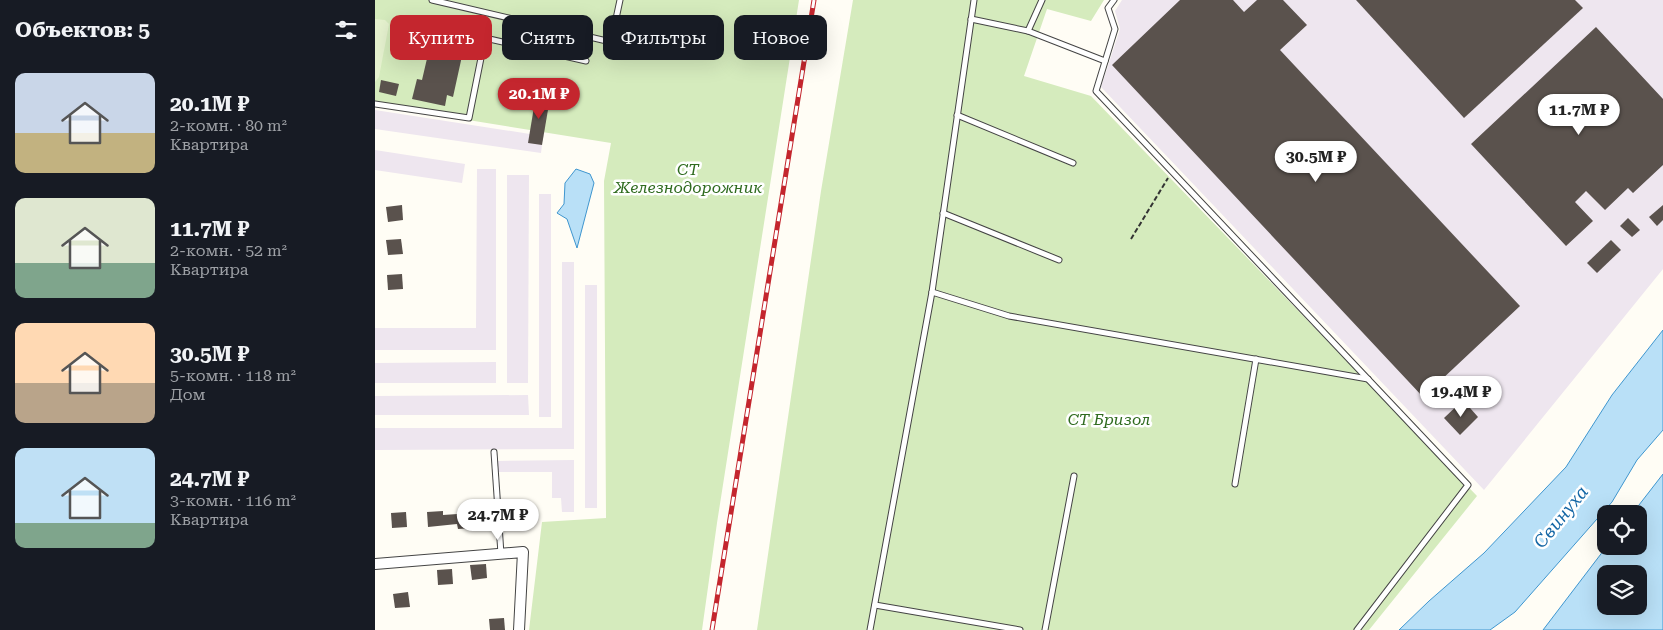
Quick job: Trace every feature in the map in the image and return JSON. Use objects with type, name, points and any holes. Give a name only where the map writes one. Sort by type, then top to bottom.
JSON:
[{"type":"street","points":[[375,564],[523,552],[519,630]]},
{"type":"lane","points":[[432,0],[611,42],[620,0]]},
{"type":"lane","points":[[870,630],[932,292],[974,0]]},
{"type":"lane","points":[[1028,31],[1042,0]]},
{"type":"lane","points":[[1114,0],[1108,8],[1115,30],[1095,91],[1468,485],[1357,630]]},
{"type":"lane","points":[[971,19],[1028,31],[1105,61]]},
{"type":"lane","points":[[375,104],[469,118],[485,38],[502,42]]},
{"type":"lane","points":[[957,115],[1073,163]]},
{"type":"lane","points":[[943,213],[1059,260]]},
{"type":"lane","points":[[932,292],[1009,316],[1368,379]]},
{"type":"lane","points":[[1235,484],[1256,359]]},
{"type":"lane","points":[[494,452],[501,554]]},
{"type":"lane","points":[[1045,630],[1074,476]]},
{"type":"lane","points":[[875,605],[1020,630]]},
{"type":"path","points":[[1131,239],[1172,172]]},
{"type":"shaded area","points":[[1122,0],[1663,0],[1663,269],[1484,490],[1101,87],[1120,29],[1115,11]]},
{"type":"shaded area","points":[[375,110],[530,134],[542,145],[541,153],[375,129]]},
{"type":"shaded area","points":[[375,150],[465,164],[462,183],[375,170]]},
{"type":"shaded area","points":[[477,169],[496,169],[496,350],[375,350],[375,328],[476,328]]},
{"type":"shaded area","points":[[507,175],[529,175],[528,383],[507,383]]},
{"type":"shaded area","points":[[539,194],[551,194],[551,417],[539,417]]},
{"type":"shaded area","points":[[562,262],[574,262],[574,449],[375,450],[375,428],[562,428]]},
{"type":"shaded area","points":[[585,285],[597,285],[597,508],[585,508]]},
{"type":"shaded area","points":[[496,362],[496,383],[375,383],[375,363]]},
{"type":"shaded area","points":[[528,395],[529,415],[375,415],[375,396]]},
{"type":"shaded area","points":[[574,460],[574,512],[562,512],[561,498],[552,498],[552,472],[498,472],[498,461]]},
{"type":"green space","name":"СТ Железнодорожник","points":[[375,0],[799,0],[797,15],[734,15],[734,60],[790,60],[702,630],[529,630],[542,522],[606,518],[604,181],[611,143],[375,105]]},
{"type":"green space","name":"СТ Бризол","points":[[853,0],[1104,0],[1091,21],[1047,9],[1024,76],[1091,96],[1477,496],[1369,630],[757,630],[821,191]]},
{"type":"green space","points":[[375,19],[385,20],[389,24],[379,77],[375,82]]},
{"type":"water","points":[[576,169],[590,174],[594,183],[577,248],[567,219],[557,213],[564,204],[565,183]]},
{"type":"water","name":"Свинуха","points":[[1663,330],[1663,430],[1637,460],[1612,502],[1609,505],[1597,505],[1597,519],[1515,612],[1490,630],[1399,630],[1484,553],[1566,467],[1612,395]]},
{"type":"water","points":[[1663,474],[1663,630],[1543,630],[1600,555],[1647,555],[1647,505],[1639,505]]},
{"type":"building","points":[[1180,0],[1233,0],[1244,12],[1257,0],[1283,0],[1307,25],[1280,50],[1520,306],[1423,397],[1112,65]]},
{"type":"building","points":[[1356,0],[1575,0],[1583,8],[1464,118]]},
{"type":"building","points":[[1596,27],[1663,99],[1663,165],[1633,193],[1628,188],[1605,210],[1586,191],[1575,202],[1593,221],[1566,246],[1471,144]]},
{"type":"building","points":[[427,60],[461,60],[453,97],[447,95],[445,106],[412,99],[417,79],[422,80]]},
{"type":"building","points":[[381,80],[399,84],[396,96],[379,92]]},
{"type":"building","points":[[536,95],[550,98],[542,145],[528,143]]},
{"type":"building","points":[[402,205],[403,220],[388,222],[386,207]]},
{"type":"building","points":[[1663,205],[1663,220],[1657,226],[1649,217]]},
{"type":"building","points":[[1628,218],[1640,230],[1632,237],[1620,226]]},
{"type":"building","points":[[401,239],[403,254],[388,255],[386,240]]},
{"type":"building","points":[[1611,240],[1621,250],[1597,273],[1587,263]]},
{"type":"building","points":[[402,274],[403,289],[388,290],[387,275]]},
{"type":"building","points":[[1463,400],[1478,417],[1460,435],[1444,418]]},
{"type":"building","points":[[443,511],[443,515],[472,513],[473,528],[458,529],[457,524],[428,527],[427,512]]},
{"type":"building","points":[[406,512],[407,527],[392,528],[391,513]]},
{"type":"building","points":[[486,564],[487,578],[472,580],[470,565]]},
{"type":"building","points":[[452,569],[453,584],[438,585],[437,570]]},
{"type":"building","points":[[408,592],[410,607],[395,608],[393,594]]},
{"type":"building","points":[[504,618],[505,630],[490,630],[489,619]]},
{"type":"railway","points":[[712,630],[814,0]]}]
